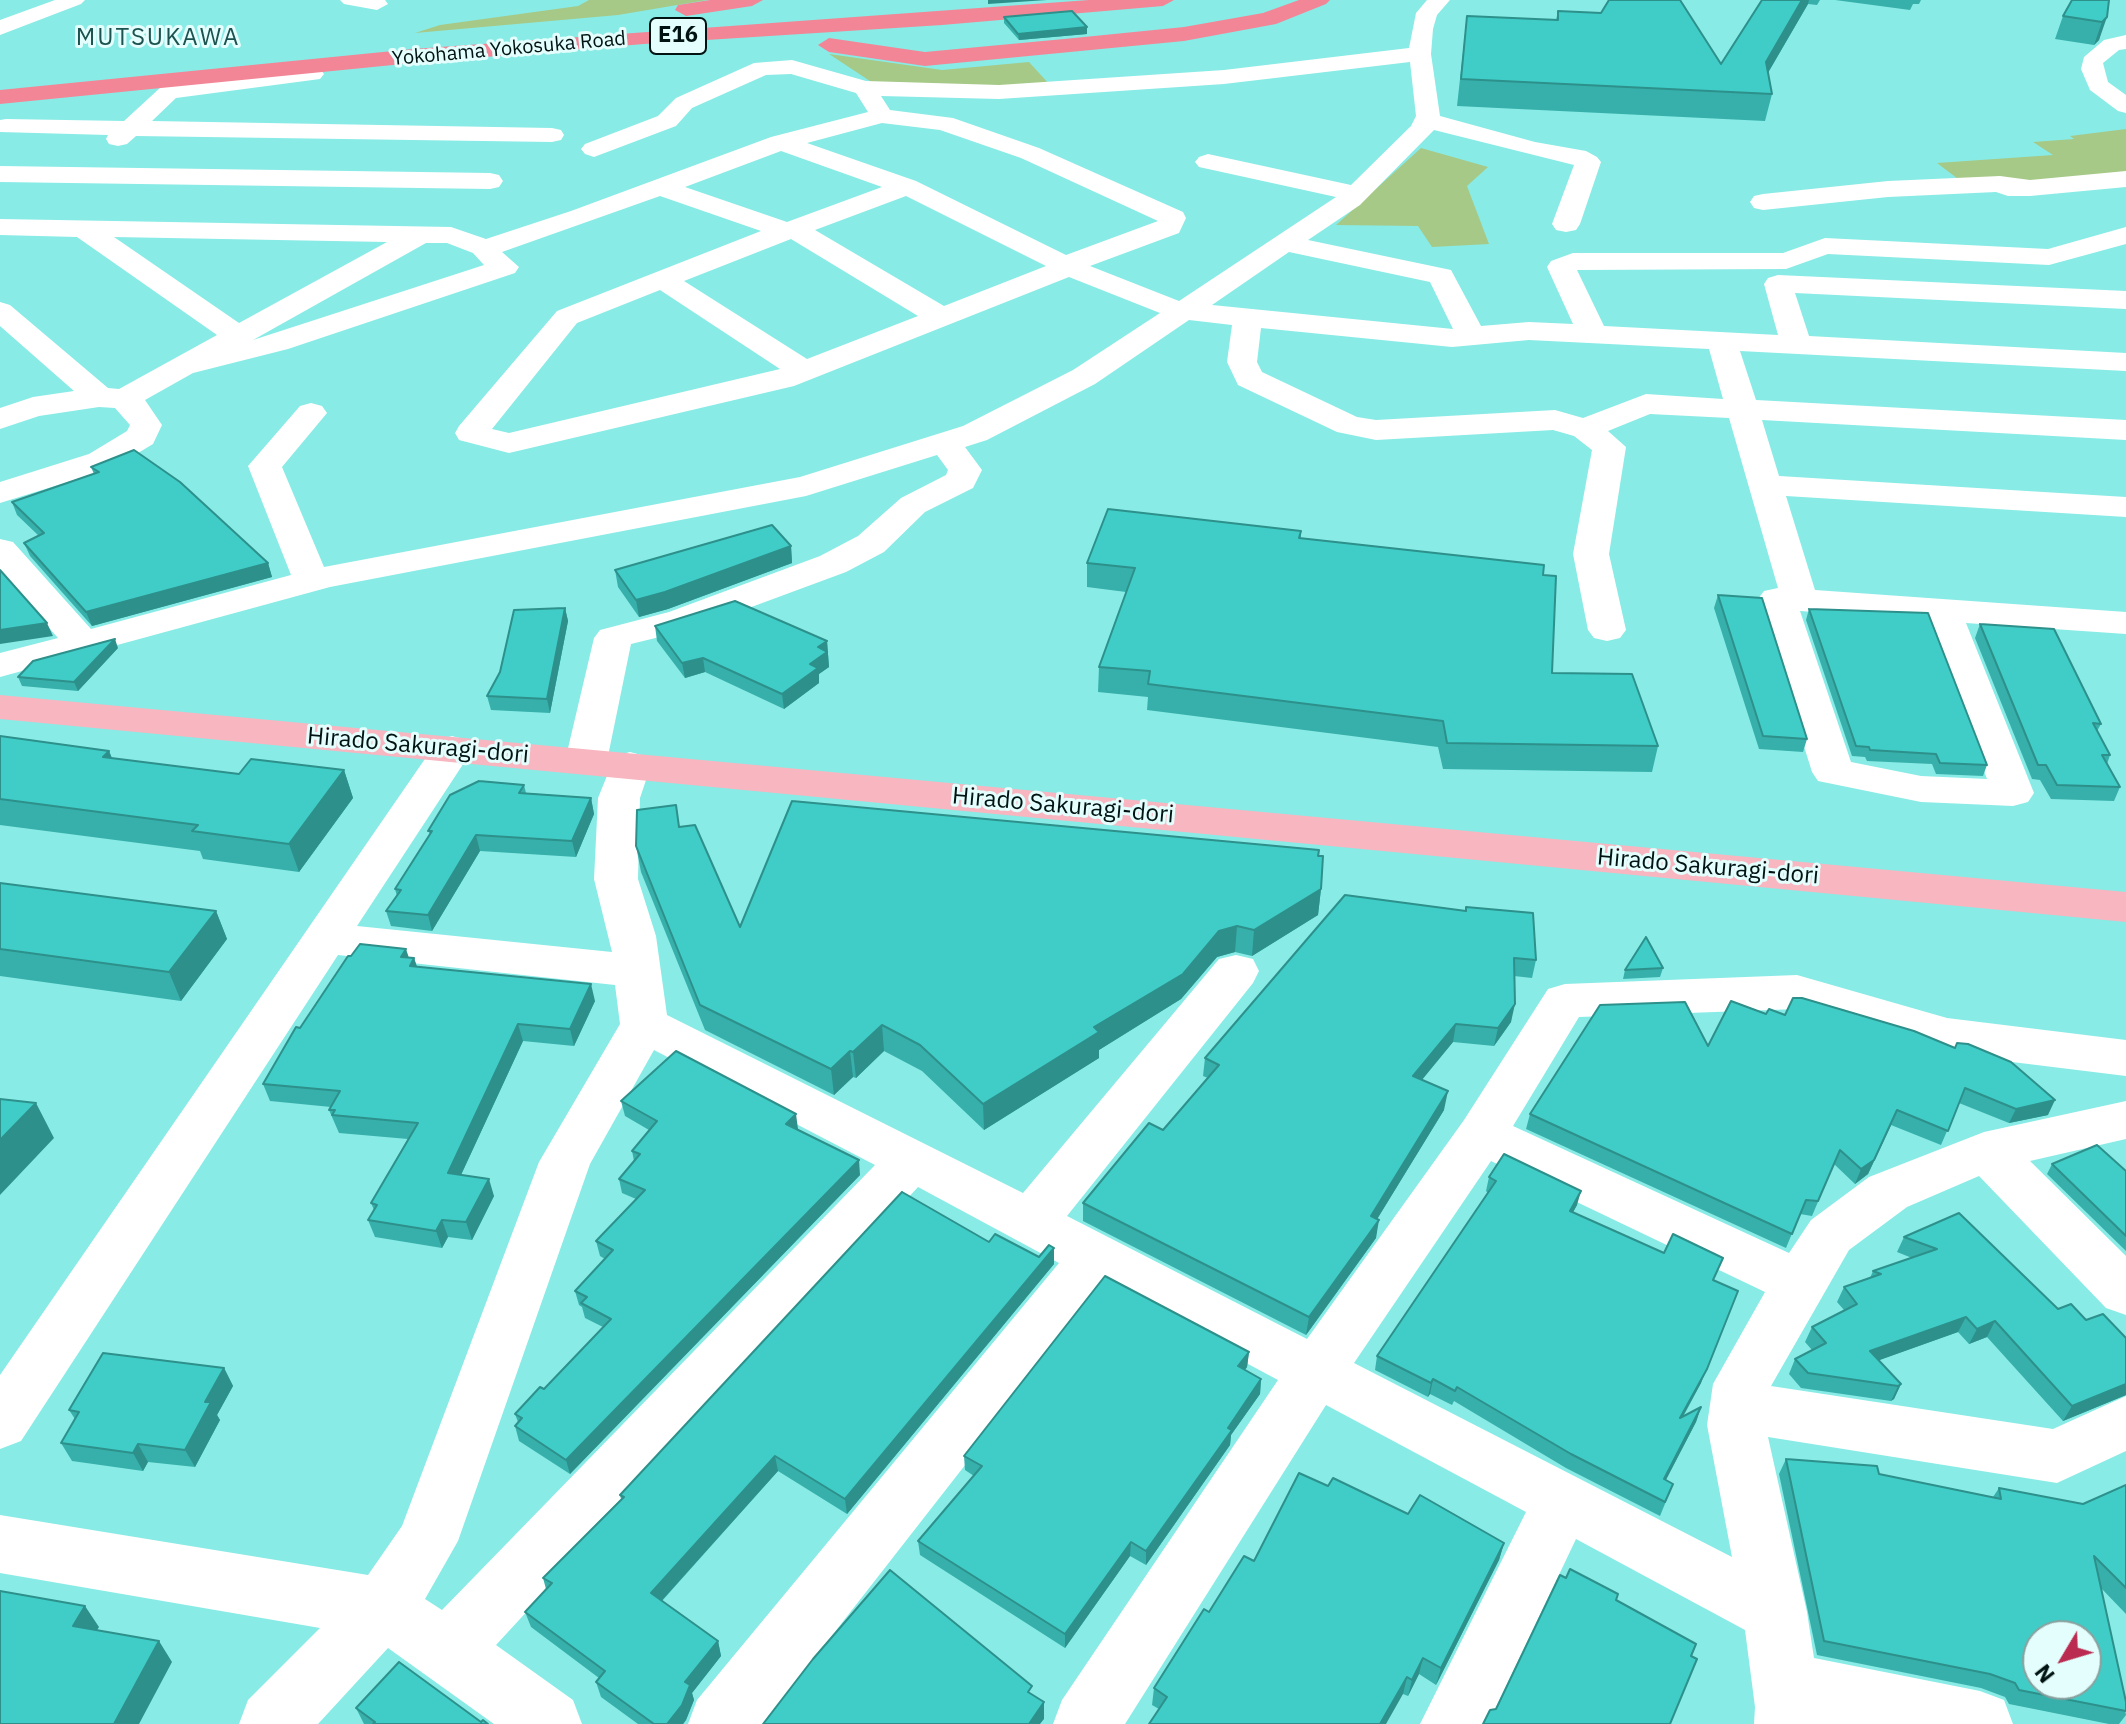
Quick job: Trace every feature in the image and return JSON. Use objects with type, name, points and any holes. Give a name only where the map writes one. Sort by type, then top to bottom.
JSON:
[{"type":"highway","points":[[837,13],[874,4],[916,0]]},
{"type":"highway","points":[[605,40],[982,0]]},
{"type":"highway","points":[[715,27],[1039,0]]},
{"type":"highway","points":[[778,34],[1088,0]]},
{"type":"highway","points":[[778,34],[1163,0]]},
{"type":"highway","points":[[847,48],[1221,11],[1260,0]]},
{"type":"highway","points":[[875,52],[1216,18],[1290,0]]},
{"type":"highway","points":[[778,34],[810,42],[925,59],[1184,34],[1268,19],[1319,0]]},
{"type":"highway","name":"Yokohama Yokosuka Road","points":[[0,97],[413,50],[766,2]]},
{"type":"highway","points":[[637,21],[813,5]]},
{"type":"highway","points":[[778,34],[1187,5]]},
{"type":"highway","points":[[810,42],[1187,5]]},
{"type":"highway","name":"Yokohama Yokosuka Road","points":[[0,84],[413,50],[738,32],[778,34]]},
{"type":"main road","name":"Hirado Sakuragi-dori","points":[[0,707],[2126,907]]},
{"type":"street","points":[[4,40],[74,0]]},
{"type":"street","points":[[351,0],[377,4]]},
{"type":"street","points":[[0,665],[312,581],[612,516],[806,486],[975,433],[1084,377],[1356,194],[1402,151],[1426,120],[1420,54],[1427,13],[1439,0]]},
{"type":"street","points":[[2126,42],[2112,45],[2100,54],[2092,62],[2092,69],[2098,85],[2126,106]]},
{"type":"street","points":[[594,149],[667,121],[684,103],[762,68],[792,67],[865,88],[999,92],[1132,84],[1420,54]]},
{"type":"street","points":[[12,227],[52,201],[169,92],[312,74]]},
{"type":"street","points":[[865,88],[882,116]]},
{"type":"street","points":[[12,227],[451,235],[485,248],[581,217],[780,142],[882,116],[944,123],[1030,153],[1173,218],[1169,227],[801,369],[783,379],[596,427],[509,443],[471,433],[567,317],[907,187]]},
{"type":"street","points":[[1426,120],[1533,149],[1577,156],[1588,162],[1566,224]]},
{"type":"street","points":[[6,126],[552,135]]},
{"type":"street","points":[[780,142],[907,187],[1067,266],[1143,299],[1183,311],[1452,338],[1529,331],[1796,345],[2122,368]]},
{"type":"street","points":[[1208,162],[1356,194]]},
{"type":"street","points":[[0,174],[490,181]]},
{"type":"street","points":[[1763,202],[1888,189],[2000,184],[2008,188],[2030,188],[2126,179]]},
{"type":"street","points":[[659,187],[790,230],[940,316]]},
{"type":"street","points":[[83,228],[239,337]]},
{"type":"street","points":[[0,419],[33,407],[112,398],[189,365],[422,234]]},
{"type":"street","points":[[1593,334],[1561,267],[1573,261],[1786,261],[1825,246],[2049,257],[2126,235]]},
{"type":"street","points":[[1284,243],[1441,276],[1471,336]]},
{"type":"street","points":[[189,365],[277,343],[505,267],[488,255],[485,248]]},
{"type":"street","points":[[2049,257],[2094,330],[2122,368]]},
{"type":"street","points":[[664,280],[801,369]]},
{"type":"street","points":[[1796,345],[1778,284],[2126,300]]},
{"type":"street","points":[[0,311],[112,398],[136,409],[146,425],[141,437],[101,461],[0,493]]},
{"type":"street","points":[[1248,317],[1242,362],[1249,378],[1348,425],[1376,430],[1555,420],[1585,429],[1609,447],[1591,554],[1607,630]]},
{"type":"street","points":[[1722,342],[1800,600]]},
{"type":"street","points":[[1585,429],[1646,404],[2126,430]]},
{"type":"street","points":[[311,413],[265,466],[312,581]]},
{"type":"street","points":[[272,1724],[383,1608],[427,1541],[565,1162],[641,998],[633,936],[616,879],[619,798],[608,763],[613,638],[679,621],[833,564],[871,544],[913,505],[961,481],[965,470],[945,443]]},
{"type":"street","points":[[1765,485],[2126,507]]},
{"type":"street","points":[[0,550],[81,641]]},
{"type":"street","points":[[1942,610],[2013,793],[1921,789],[1833,772],[1777,599],[1800,600],[1942,610],[2126,623]]},
{"type":"street","points":[[0,1423],[452,749]]},
{"type":"street","points":[[323,938],[641,998],[912,1160],[1775,1612]]},
{"type":"street","points":[[1031,1222],[1236,971]]},
{"type":"street","points":[[1086,1724],[1315,1373],[1482,1134],[1565,1001],[1797,992],[1947,1036],[2126,1058]]},
{"type":"street","points":[[1980,1724],[1786,1704],[1775,1612],[1736,1425],[1742,1384],[1830,1235],[1888,1192],[1988,1152],[2126,1120]]},
{"type":"street","points":[[1482,1134],[1799,1283]]},
{"type":"street","points":[[1988,1152],[2126,1292]]},
{"type":"street","points":[[448,1650],[912,1160]]},
{"type":"street","points":[[721,1724],[1096,1257]]},
{"type":"street","points":[[1738,1407],[2057,1456],[2126,1422]]},
{"type":"street","points":[[1453,1724],[1562,1503]]},
{"type":"street","points":[[0,1544],[383,1608],[448,1650],[549,1724]]},
{"type":"green space","points":[[589,0],[707,0],[618,15],[415,33],[440,25],[578,6]]},
{"type":"green space","points":[[829,54],[942,70],[1029,62],[1050,85],[960,89],[873,83]]},
{"type":"green space","points":[[2126,129],[2126,175],[2026,184],[1962,182],[1937,163],[2053,155],[2033,142],[2074,139],[2070,136]]},
{"type":"green space","points":[[1421,148],[1488,167],[1467,186],[1489,244],[1432,247],[1418,226],[1336,225]]},
{"type":"building","points":[[1609,0],[1680,0],[1721,64],[1762,0],[1802,0],[1766,62],[1772,94],[1461,79],[1467,16],[1558,20],[1558,11],[1601,13]]},
{"type":"building","points":[[2072,0],[2109,0],[2107,17],[2102,22],[2063,16]]},
{"type":"building","points":[[1072,11],[1087,27],[1018,34],[1004,17]]},
{"type":"building","points":[[134,450],[180,482],[268,563],[86,612],[24,543],[44,533],[12,502],[99,472],[91,467]]},
{"type":"building","points":[[1108,509],[1301,531],[1299,538],[1544,565],[1543,575],[1556,576],[1552,673],[1632,674],[1658,746],[1447,743],[1443,721],[1148,684],[1150,671],[1099,667],[1135,568],[1087,563]]},
{"type":"building","points":[[772,525],[791,546],[665,592],[636,600],[615,570]]},
{"type":"building","points":[[0,570],[47,623],[0,630]]},
{"type":"building","points":[[1718,595],[1762,598],[1807,739],[1763,736]]},
{"type":"building","points":[[735,601],[827,641],[818,647],[827,652],[810,664],[818,668],[782,694],[703,658],[682,663],[655,626]]},
{"type":"building","points":[[565,608],[547,699],[487,696],[500,672],[514,610]]},
{"type":"building","points":[[1809,609],[1928,613],[1987,765],[1940,763],[1936,754],[1870,750],[1869,747],[1856,746]]},
{"type":"building","points":[[1980,624],[2054,629],[2101,724],[2093,723],[2110,755],[2102,755],[2120,787],[2057,785],[2046,765],[2038,765]]},
{"type":"building","points":[[115,639],[74,682],[18,677],[33,661]]},
{"type":"building","points":[[0,736],[109,751],[103,757],[239,774],[251,759],[344,770],[289,844],[192,831],[198,825],[0,799]]},
{"type":"building","points":[[479,781],[524,785],[519,793],[591,798],[572,841],[476,835],[428,915],[386,911],[401,890],[395,889],[432,831],[428,831],[450,795]]},
{"type":"building","points":[[792,801],[1319,850],[1318,856],[1323,856],[1321,889],[1254,930],[1237,926],[1219,931],[1183,974],[1094,1027],[1099,1032],[983,1104],[920,1045],[882,1025],[831,1069],[700,1005],[636,846],[637,810],[676,805],[679,827],[695,825],[740,927]]},
{"type":"building","points":[[0,883],[216,911],[169,972],[0,949]]},
{"type":"building","points":[[1345,895],[1466,911],[1466,907],[1533,913],[1536,960],[1514,958],[1515,1004],[1498,1028],[1456,1024],[1413,1076],[1448,1091],[1371,1216],[1379,1220],[1309,1317],[1083,1203],[1149,1123],[1163,1130],[1219,1065],[1205,1058]]},
{"type":"building","points":[[1646,937],[1663,968],[1625,970]]},
{"type":"building","points":[[360,944],[406,949],[401,957],[414,958],[410,966],[591,984],[570,1029],[518,1024],[448,1173],[489,1179],[466,1222],[442,1220],[436,1231],[368,1220],[377,1205],[371,1203],[418,1123],[332,1115],[335,1110],[329,1110],[340,1091],[263,1084],[296,1027],[300,1028],[348,956]]},
{"type":"building","points":[[1793,998],[1914,1031],[1955,1048],[1957,1043],[1968,1044],[2011,1062],[2055,1100],[2016,1109],[1965,1088],[1948,1131],[1897,1110],[1874,1160],[1861,1169],[1840,1150],[1818,1201],[1806,1200],[1792,1234],[1530,1114],[1600,1005],[1685,1002],[1708,1046],[1731,1001],[1766,1014],[1769,1009],[1785,1015]]},
{"type":"building","points":[[676,1051],[796,1114],[786,1124],[859,1160],[566,1460],[515,1426],[522,1418],[515,1414],[540,1387],[544,1389],[611,1319],[581,1303],[587,1297],[575,1291],[613,1250],[596,1241],[645,1190],[619,1179],[640,1154],[632,1151],[657,1121],[621,1101]]},
{"type":"building","points":[[0,1099],[36,1103],[0,1140]]},
{"type":"building","points":[[2097,1145],[2126,1171],[2126,1236],[2052,1164]]},
{"type":"building","points":[[1504,1154],[1581,1191],[1570,1211],[1664,1253],[1673,1234],[1723,1258],[1713,1280],[1738,1291],[1707,1369],[1680,1418],[1701,1407],[1664,1479],[1673,1484],[1665,1502],[1571,1454],[1457,1387],[1455,1391],[1433,1379],[1431,1383],[1377,1356],[1496,1181],[1489,1177]]},
{"type":"building","points":[[902,1192],[989,1242],[995,1234],[1039,1257],[1049,1245],[1054,1248],[845,1499],[775,1456],[651,1593],[718,1641],[685,1682],[690,1685],[682,1705],[667,1724],[654,1724],[596,1682],[605,1671],[525,1612],[552,1583],[543,1578],[624,1497],[620,1495]]},
{"type":"building","points":[[1959,1213],[2058,1309],[2071,1304],[2086,1320],[2103,1314],[2126,1338],[2126,1384],[2072,1406],[1995,1321],[1977,1329],[1966,1317],[1870,1351],[1901,1384],[1898,1386],[1808,1373],[1795,1359],[1826,1343],[1812,1327],[1857,1304],[1844,1287],[1881,1274],[1873,1271],[1937,1249],[1904,1237]]},
{"type":"building","points":[[1105,1276],[1249,1352],[1238,1366],[1261,1379],[1228,1428],[1232,1430],[1146,1551],[1131,1542],[1065,1634],[918,1541],[982,1466],[964,1456]]},
{"type":"building","points":[[103,1353],[224,1368],[205,1402],[211,1402],[185,1450],[138,1444],[133,1453],[61,1443],[79,1412],[69,1410]]},
{"type":"building","points":[[1786,1459],[1877,1466],[1879,1474],[2001,1499],[1999,1488],[2083,1504],[2126,1485],[2126,1588],[2094,1556],[2126,1711],[2070,1700],[2102,1700],[2102,1620],[2022,1620],[2022,1691],[2015,1683],[1990,1674],[1824,1641]]},
{"type":"building","points":[[1299,1473],[1328,1486],[1333,1478],[1408,1514],[1420,1495],[1504,1543],[1441,1668],[1423,1658],[1412,1680],[1407,1677],[1380,1724],[1149,1724],[1167,1697],[1154,1688],[1204,1609],[1209,1612],[1244,1556],[1254,1561]]},
{"type":"building","points":[[1570,1569],[1618,1594],[1616,1600],[1696,1644],[1691,1656],[1697,1659],[1670,1724],[1483,1724],[1490,1710],[1496,1709],[1560,1575],[1566,1578]]},
{"type":"building","points":[[890,1570],[1032,1686],[1028,1692],[1044,1702],[1029,1724],[763,1724],[813,1659]]},
{"type":"building","points":[[0,1591],[85,1606],[73,1626],[159,1641],[114,1724],[0,1724]]},
{"type":"building","points":[[399,1662],[488,1724],[373,1724],[375,1722],[356,1708]]},
{"type":"district","name":"MUTSUKAWA","points":[[158,38]]}]
